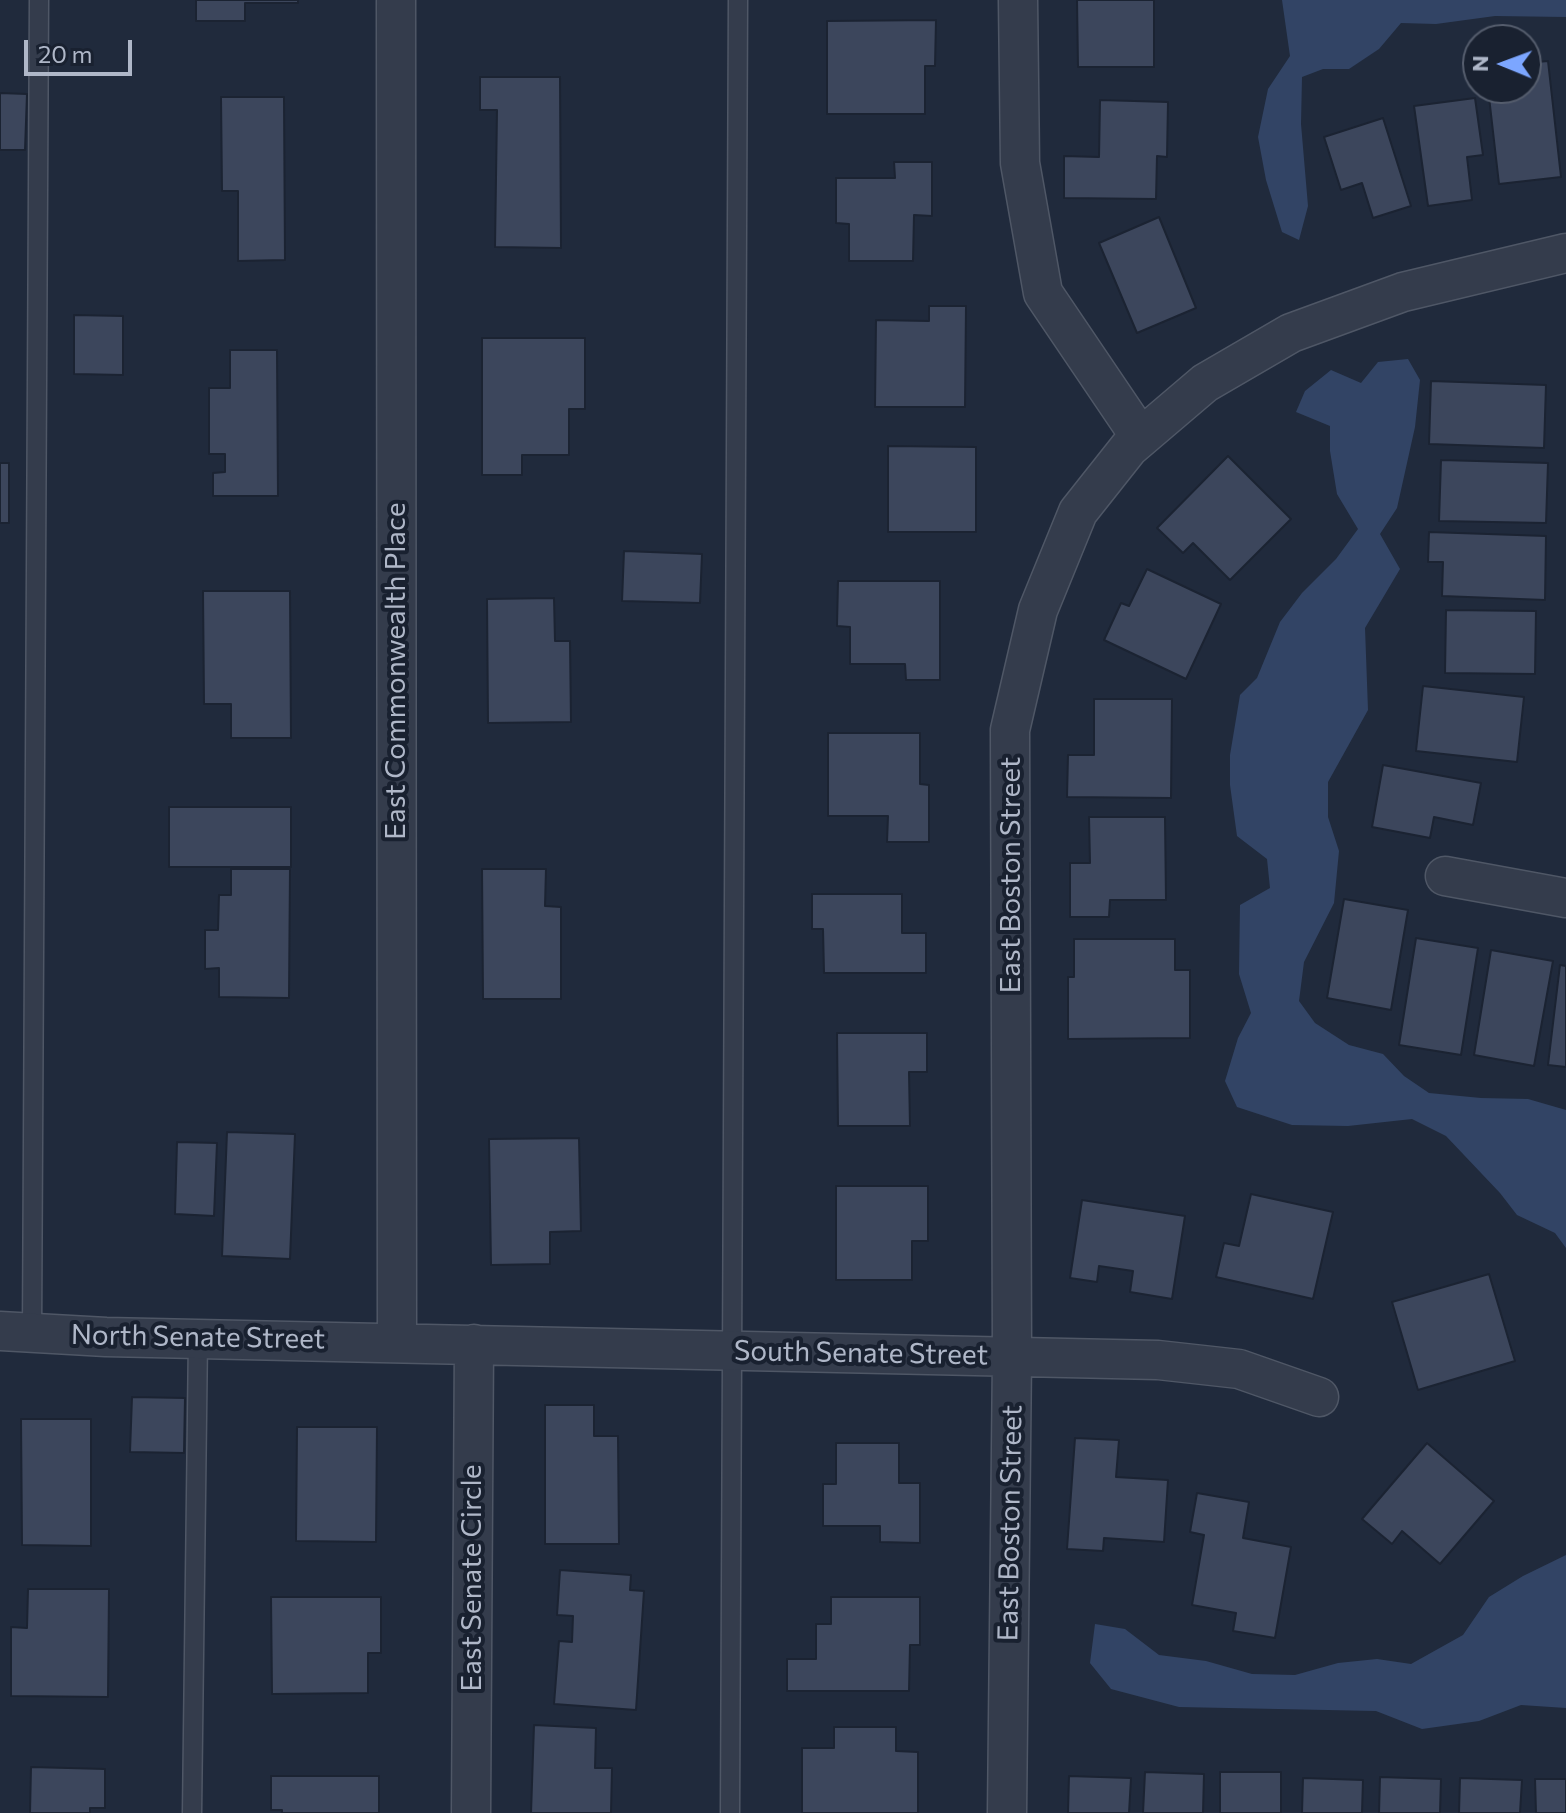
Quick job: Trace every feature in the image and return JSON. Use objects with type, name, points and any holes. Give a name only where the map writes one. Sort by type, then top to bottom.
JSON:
[{"type":"street","name":"East Commonwealth Place","points":[[396,0],[397,1342]]},
{"type":"street","points":[[1018,0],[1020,163],[1043,293],[1139,435],[1131,446]]},
{"type":"street","name":"East Boston Street","points":[[1007,1813],[1012,1357],[1010,730],[1038,610],[1078,512],[1131,446],[1205,383],[1291,333],[1403,292],[1566,253]]},
{"type":"street","points":[[1445,876],[1566,898]]},
{"type":"street","name":"North Senate Street","points":[[16,1332],[106,1337],[397,1342]]},
{"type":"street","name":"South Senate Street","points":[[397,1342],[1158,1360],[1239,1369],[1319,1397]]},
{"type":"street","name":"East Senate Circle","points":[[471,1813],[474,1344]]},
{"type":"lane","points":[[16,1332],[39,0]]},
{"type":"lane","points":[[730,1813],[738,0]]},
{"type":"lane","points":[[192,1813],[198,1337]]},
{"type":"water","points":[[1282,0],[1566,0],[1566,17],[1495,16],[1436,24],[1401,23],[1379,49],[1349,69],[1323,69],[1302,77],[1301,124],[1308,206],[1299,240],[1282,232],[1266,180],[1258,137],[1268,89],[1290,56]]},
{"type":"water","points":[[1408,359],[1420,380],[1415,427],[1397,508],[1380,534],[1400,569],[1365,628],[1368,710],[1328,782],[1328,817],[1339,851],[1334,903],[1304,962],[1299,1001],[1315,1023],[1349,1045],[1383,1054],[1404,1076],[1429,1093],[1528,1099],[1566,1110],[1566,1248],[1555,1233],[1517,1215],[1446,1136],[1412,1119],[1348,1126],[1292,1125],[1237,1107],[1225,1081],[1238,1038],[1251,1013],[1239,974],[1240,905],[1270,888],[1267,859],[1237,836],[1230,785],[1230,755],[1240,695],[1257,678],[1280,622],[1302,593],[1336,559],[1358,529],[1337,494],[1330,451],[1330,426],[1296,412],[1305,391],[1331,370],[1361,383],[1378,362]]},
{"type":"water","points":[[1566,1555],[1566,1708],[1521,1705],[1479,1721],[1422,1729],[1376,1711],[1179,1707],[1111,1689],[1090,1663],[1095,1624],[1125,1629],[1159,1655],[1206,1661],[1252,1674],[1295,1675],[1338,1663],[1377,1659],[1411,1664],[1463,1635],[1489,1597]]},
{"type":"building","points":[[196,0],[298,0],[298,3],[245,3],[245,21],[196,21]]},
{"type":"building","points":[[1077,0],[1154,0],[1154,67],[1078,67]]},
{"type":"building","points":[[936,20],[935,66],[925,66],[925,114],[827,114],[827,21]]},
{"type":"building","points":[[1548,61],[1561,177],[1499,184],[1490,104],[1542,104],[1542,62]]},
{"type":"building","points":[[480,77],[560,77],[561,248],[495,247],[497,110],[480,110]]},
{"type":"building","points":[[0,93],[27,94],[25,150],[0,150]]},
{"type":"building","points":[[221,97],[284,97],[285,260],[238,261],[238,191],[222,191]]},
{"type":"building","points":[[1100,100],[1168,102],[1167,157],[1157,156],[1156,199],[1064,198],[1064,156],[1099,157]]},
{"type":"building","points":[[1462,100],[1462,104],[1476,104],[1483,155],[1467,157],[1472,200],[1428,206],[1414,106]]},
{"type":"building","points":[[1383,118],[1411,206],[1373,218],[1362,183],[1341,190],[1324,137]]},
{"type":"building","points":[[894,162],[932,162],[932,216],[914,215],[913,261],[849,261],[849,224],[836,223],[836,178],[895,178]]},
{"type":"building","points":[[1159,217],[1196,308],[1137,333],[1099,243]]},
{"type":"building","points":[[929,306],[966,306],[965,407],[875,407],[876,320],[929,321]]},
{"type":"building","points":[[74,315],[123,316],[123,375],[74,374]]},
{"type":"building","points":[[482,338],[585,338],[585,409],[569,409],[569,455],[522,455],[522,475],[482,475]]},
{"type":"building","points":[[230,350],[277,350],[278,496],[213,496],[213,473],[225,472],[225,454],[209,454],[209,388],[230,388]]},
{"type":"building","points":[[1431,381],[1546,385],[1544,448],[1429,444]]},
{"type":"building","points":[[888,446],[976,447],[976,532],[888,532]]},
{"type":"building","points":[[1228,456],[1291,519],[1230,580],[1193,543],[1183,553],[1157,528]]},
{"type":"building","points":[[1441,460],[1548,463],[1546,523],[1439,521]]},
{"type":"building","points":[[0,463],[9,463],[9,523],[0,523]]},
{"type":"building","points":[[1429,532],[1546,536],[1545,600],[1442,596],[1443,562],[1428,562]]},
{"type":"building","points":[[624,551],[702,554],[700,603],[622,601]]},
{"type":"building","points":[[1147,569],[1221,604],[1186,679],[1104,640],[1121,603],[1129,606]]},
{"type":"building","points":[[838,581],[940,581],[940,680],[906,680],[905,664],[850,664],[850,627],[837,626]]},
{"type":"building","points":[[203,591],[290,591],[291,738],[231,738],[231,704],[204,704]]},
{"type":"building","points":[[554,598],[555,641],[570,641],[571,722],[488,723],[487,599]]},
{"type":"building","points":[[1446,610],[1536,611],[1535,674],[1445,673]]},
{"type":"building","points":[[1423,686],[1524,697],[1517,762],[1416,751]]},
{"type":"building","points":[[1094,699],[1172,699],[1171,798],[1067,797],[1068,755],[1094,755]]},
{"type":"building","points":[[828,733],[920,733],[920,784],[929,785],[929,842],[887,842],[888,816],[828,816]]},
{"type":"building","points":[[1383,765],[1481,783],[1473,825],[1434,817],[1430,838],[1372,827]]},
{"type":"building","points":[[169,807],[291,807],[291,867],[169,867]]},
{"type":"building","points":[[1089,817],[1165,817],[1166,900],[1110,900],[1109,917],[1070,917],[1070,863],[1090,863]]},
{"type":"building","points":[[231,869],[290,869],[289,998],[219,997],[219,968],[205,969],[205,930],[218,930],[219,895],[231,895]]},
{"type":"building","points":[[482,869],[546,869],[545,906],[561,907],[561,999],[483,999]]},
{"type":"building","points":[[812,894],[902,894],[902,933],[926,933],[926,973],[824,973],[823,929],[812,929]]},
{"type":"building","points":[[1344,899],[1408,910],[1391,1010],[1327,998]]},
{"type":"building","points":[[1416,938],[1478,948],[1461,1055],[1399,1045]]},
{"type":"building","points":[[1074,939],[1175,939],[1175,970],[1190,970],[1190,1038],[1068,1039],[1068,977],[1074,977]]},
{"type":"building","points":[[1491,950],[1553,961],[1534,1066],[1474,1055]]},
{"type":"building","points":[[1560,965],[1566,966],[1566,1067],[1548,1065]]},
{"type":"building","points":[[837,1033],[927,1033],[927,1072],[909,1072],[910,1126],[838,1126]]},
{"type":"building","points":[[227,1132],[295,1134],[290,1259],[222,1256]]},
{"type":"building","points":[[579,1138],[581,1231],[550,1232],[550,1264],[491,1265],[489,1139]]},
{"type":"building","points":[[177,1142],[217,1143],[214,1216],[175,1214]]},
{"type":"building","points":[[836,1186],[928,1186],[928,1241],[912,1241],[912,1280],[836,1280]]},
{"type":"building","points":[[1251,1194],[1333,1212],[1313,1299],[1216,1277],[1224,1243],[1239,1246]]},
{"type":"building","points":[[1082,1200],[1185,1216],[1172,1299],[1130,1292],[1133,1271],[1099,1266],[1097,1282],[1070,1278]]},
{"type":"building","points":[[1489,1274],[1515,1361],[1418,1390],[1392,1302]]},
{"type":"building","points":[[132,1397],[185,1398],[184,1453],[130,1452]]},
{"type":"building","points":[[545,1405],[594,1405],[594,1436],[618,1436],[619,1544],[545,1544]]},
{"type":"building","points":[[21,1419],[91,1419],[91,1546],[22,1545]]},
{"type":"building","points":[[297,1427],[377,1427],[376,1542],[296,1541]]},
{"type":"building","points":[[1075,1438],[1119,1440],[1116,1477],[1168,1480],[1164,1542],[1104,1538],[1103,1551],[1067,1549]]},
{"type":"building","points":[[836,1443],[899,1443],[899,1483],[920,1483],[920,1543],[880,1542],[880,1526],[823,1526],[823,1484],[836,1484]]},
{"type":"building","points":[[1427,1443],[1494,1501],[1440,1564],[1402,1531],[1392,1544],[1362,1519]]},
{"type":"building","points":[[1197,1493],[1249,1502],[1243,1538],[1291,1547],[1275,1638],[1233,1631],[1236,1613],[1192,1605],[1204,1535],[1190,1532]]},
{"type":"building","points":[[560,1570],[631,1575],[630,1590],[644,1591],[636,1710],[554,1704],[559,1641],[572,1642],[573,1616],[557,1615]]},
{"type":"building","points":[[28,1589],[109,1589],[108,1697],[11,1696],[11,1627],[27,1628]]},
{"type":"building","points":[[271,1597],[381,1597],[381,1653],[368,1653],[368,1693],[272,1694]]},
{"type":"building","points":[[831,1597],[920,1597],[920,1645],[910,1645],[909,1691],[787,1691],[787,1659],[816,1659],[816,1624],[831,1624]]},
{"type":"building","points":[[534,1725],[596,1728],[595,1768],[612,1768],[611,1813],[531,1813]]},
{"type":"building","points":[[834,1727],[896,1727],[896,1751],[918,1752],[918,1813],[802,1813],[802,1748],[834,1748]]},
{"type":"building","points":[[31,1767],[105,1769],[105,1808],[90,1808],[90,1813],[30,1813]]},
{"type":"building","points":[[1145,1772],[1204,1774],[1203,1813],[1143,1813]]},
{"type":"building","points":[[1220,1772],[1281,1772],[1281,1813],[1220,1813]]},
{"type":"building","points":[[271,1776],[379,1776],[379,1813],[282,1813],[282,1810],[271,1810]]},
{"type":"building","points":[[1069,1776],[1131,1778],[1129,1813],[1068,1813]]},
{"type":"building","points":[[1380,1777],[1441,1779],[1440,1813],[1379,1813]]},
{"type":"building","points":[[1303,1778],[1363,1780],[1362,1813],[1302,1813]]},
{"type":"building","points":[[1460,1778],[1522,1780],[1520,1813],[1459,1813]]},
{"type":"building","points":[[1535,1779],[1566,1779],[1566,1813],[1536,1813]]}]
